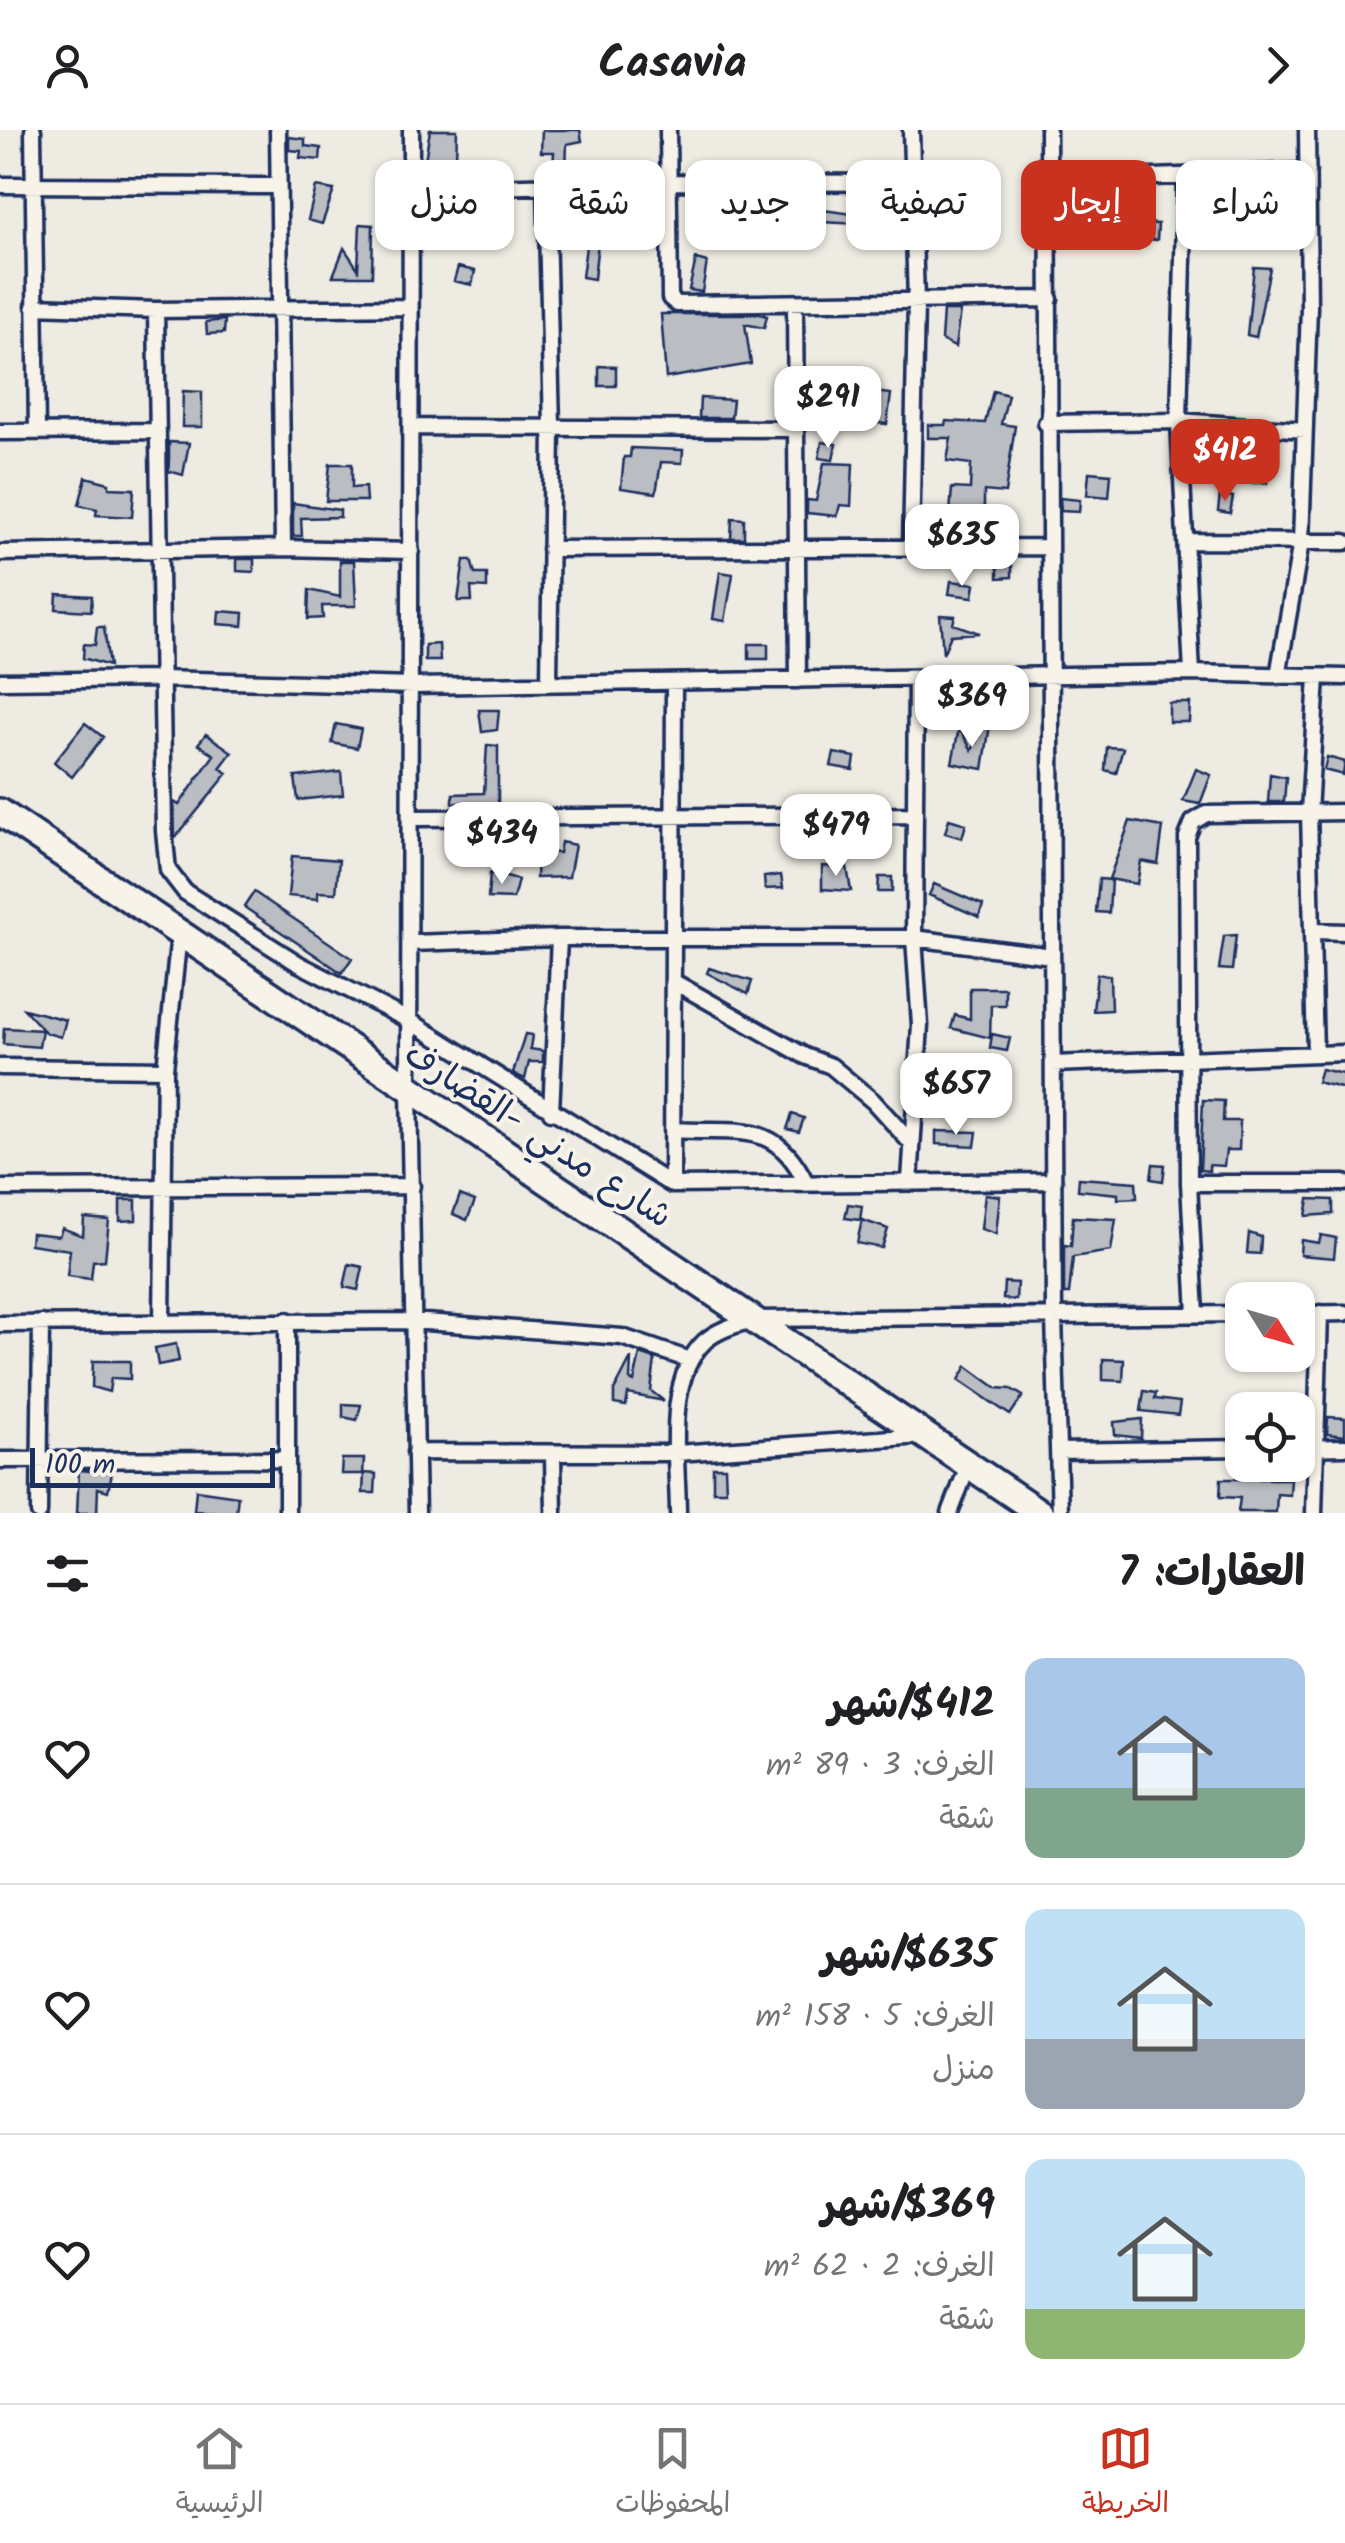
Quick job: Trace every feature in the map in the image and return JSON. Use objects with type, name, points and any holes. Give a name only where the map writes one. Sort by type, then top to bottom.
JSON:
[{"type":"highway","name":"شارع مدني -القضارف","points":[[0,812],[1040,1513]]},
{"type":"street","points":[[33,130],[37,431]]},
{"type":"street","points":[[278,130],[283,548]]},
{"type":"street","points":[[410,160],[411,130]]},
{"type":"street","points":[[668,130],[672,302],[795,305],[1050,299]]},
{"type":"street","points":[[911,130],[911,160]]},
{"type":"street","points":[[1048,130],[1049,160]]},
{"type":"street","points":[[1308,130],[1308,160]]},
{"type":"street","points":[[665,182],[846,183]]},
{"type":"street","points":[[0,184],[277,186]]},
{"type":"street","points":[[409,250],[413,686],[410,1090],[417,1513]]},
{"type":"street","points":[[548,250],[552,427],[549,683]]},
{"type":"street","points":[[911,548],[914,250]]},
{"type":"street","points":[[1050,250],[1046,423],[1054,1318],[1060,1513]]},
{"type":"street","points":[[1184,250],[1180,421],[1192,673]]},
{"type":"street","points":[[1278,676],[1301,542],[1307,250]]},
{"type":"street","points":[[795,305],[798,680]]},
{"type":"street","points":[[34,306],[156,310],[409,307]]},
{"type":"street","points":[[156,310],[160,679],[168,870],[185,892],[299,964],[410,1021],[672,1185],[1054,1181]]},
{"type":"street","points":[[1046,423],[1180,421],[1305,430]]},
{"type":"street","points":[[411,427],[793,428]]},
{"type":"street","points":[[0,432],[157,431]]},
{"type":"street","points":[[1185,541],[1345,542]]},
{"type":"street","points":[[550,549],[1048,546]]},
{"type":"street","points":[[0,554],[283,548],[411,552]]},
{"type":"street","points":[[0,681],[160,679],[413,686],[1192,673],[1345,677]]},
{"type":"street","points":[[1315,1052],[1310,812],[1317,677]]},
{"type":"street","points":[[910,1181],[920,1025],[914,938],[916,680]]},
{"type":"street","points":[[672,1185],[676,983],[674,684]]},
{"type":"street","points":[[1196,1314],[1189,1183],[1188,837],[1193,822],[1206,814],[1345,812]]},
{"type":"street","points":[[413,818],[915,815]]},
{"type":"street","points":[[1314,931],[1345,932]]},
{"type":"street","points":[[162,1323],[160,1185],[165,1069],[179,934]]},
{"type":"street","points":[[411,943],[558,938],[914,938],[1052,956]]},
{"type":"street","points":[[551,1112],[558,938]]},
{"type":"street","points":[[676,983],[805,1056],[831,1066],[912,1144]]},
{"type":"street","points":[[1053,1064],[1345,1053]]},
{"type":"street","points":[[0,1067],[165,1069]]},
{"type":"street","points":[[675,1130],[748,1130],[768,1137],[798,1165],[806,1183]]},
{"type":"street","points":[[1189,1183],[1345,1183]]},
{"type":"street","points":[[0,1188],[412,1186]]},
{"type":"street","points":[[1315,1314],[1345,1313]]},
{"type":"street","points":[[678,1513],[680,1393],[690,1360],[720,1330],[754,1319],[1225,1314]]},
{"type":"street","points":[[1311,1392],[1320,1314]]},
{"type":"street","points":[[286,1320],[286,1513]]},
{"type":"street","points":[[0,1324],[412,1321],[622,1337],[690,1360]]},
{"type":"street","points":[[39,1513],[41,1324]]},
{"type":"street","points":[[414,1452],[677,1453],[923,1436]]},
{"type":"street","points":[[1315,1447],[1345,1447]]},
{"type":"street","points":[[1058,1451],[1225,1448]]},
{"type":"street","points":[[553,1454],[554,1513]]},
{"type":"street","points":[[0,1460],[288,1459]]},
{"type":"street","points":[[950,1513],[969,1464]]},
{"type":"street","points":[[1310,1482],[1314,1513]]},
{"type":"building","points":[[430,130],[457,130],[456,160],[425,160]]},
{"type":"building","points":[[542,130],[580,130],[582,141],[567,144],[566,160],[554,160],[554,152],[541,152]]},
{"type":"building","points":[[289,137],[305,139],[305,146],[321,148],[320,160],[300,158],[301,151],[289,150]]},
{"type":"building","points":[[316,187],[334,190],[322,224],[308,220]]},
{"type":"building","points":[[826,210],[846,213],[846,223],[826,222]]},
{"type":"building","points":[[360,224],[373,225],[372,276],[333,276],[344,248],[358,269]]},
{"type":"building","points":[[586,250],[597,250],[594,279],[582,277]]},
{"type":"building","points":[[696,259],[707,262],[702,292],[689,290]]},
{"type":"building","points":[[458,267],[475,271],[472,285],[454,281]]},
{"type":"building","points":[[1254,267],[1270,268],[1256,337],[1247,335]]},
{"type":"building","points":[[943,311],[960,311],[955,347],[941,340]]},
{"type":"building","points":[[661,314],[767,316],[764,328],[745,324],[751,364],[666,378]]},
{"type":"building","points":[[225,320],[224,333],[207,334],[206,322]]},
{"type":"building","points":[[599,366],[616,367],[616,386],[599,386]]},
{"type":"building","points":[[183,391],[202,392],[202,427],[182,427]]},
{"type":"building","points":[[864,391],[891,394],[887,424],[860,421]]},
{"type":"building","points":[[993,391],[1008,395],[1001,424],[1015,426],[1005,493],[984,491],[984,518],[950,513],[952,488],[970,489],[971,464],[947,461],[951,438],[928,438],[928,425],[945,425],[946,421],[985,423]]},
{"type":"building","points":[[700,398],[733,400],[731,418],[699,418]]},
{"type":"building","points":[[169,442],[189,443],[183,475],[169,471]]},
{"type":"building","points":[[822,442],[836,444],[833,460],[819,458]]},
{"type":"building","points":[[1262,444],[1270,446],[1267,483],[1253,483]]},
{"type":"building","points":[[631,448],[683,450],[682,463],[661,462],[656,493],[621,488],[624,457],[630,457]]},
{"type":"building","points":[[824,463],[853,464],[851,506],[840,505],[837,516],[807,513],[807,500],[816,501]]},
{"type":"building","points":[[330,464],[352,464],[352,488],[365,487],[366,501],[326,501]]},
{"type":"building","points":[[1089,472],[1111,474],[1109,497],[1087,495]]},
{"type":"building","points":[[86,477],[109,483],[109,488],[134,489],[132,517],[96,515],[97,509],[79,505]]},
{"type":"building","points":[[1220,494],[1233,497],[1230,513],[1218,511]]},
{"type":"building","points":[[1060,498],[1080,500],[1079,512],[1061,511]]},
{"type":"building","points":[[293,503],[340,510],[340,517],[301,518],[302,536],[293,536]]},
{"type":"building","points":[[732,518],[744,519],[744,538],[731,538]]},
{"type":"building","points":[[237,559],[254,559],[254,572],[237,571]]},
{"type":"building","points":[[1012,559],[1012,577],[998,578],[998,560]]},
{"type":"building","points":[[464,560],[471,560],[475,574],[487,574],[487,588],[471,587],[472,601],[458,601]]},
{"type":"building","points":[[340,561],[354,561],[356,606],[322,606],[323,618],[308,619],[309,590],[340,597]]},
{"type":"building","points":[[720,572],[733,574],[725,621],[713,619]]},
{"type":"building","points":[[951,581],[975,584],[973,597],[949,594]]},
{"type":"building","points":[[57,594],[92,596],[91,611],[56,609]]},
{"type":"building","points":[[219,611],[244,613],[243,626],[218,624]]},
{"type":"building","points":[[940,615],[955,616],[953,624],[979,633],[951,635],[943,654]]},
{"type":"building","points":[[97,627],[104,627],[109,666],[83,658],[84,644],[95,645]]},
{"type":"building","points":[[439,644],[440,661],[425,661],[425,645]]},
{"type":"building","points":[[749,644],[768,644],[768,659],[749,659]]},
{"type":"building","points":[[1169,703],[1190,703],[1189,722],[1169,722]]},
{"type":"building","points":[[479,710],[499,710],[497,730],[482,732]]},
{"type":"building","points":[[85,723],[103,737],[72,777],[54,762]]},
{"type":"building","points":[[336,724],[361,729],[357,748],[332,743]]},
{"type":"building","points":[[985,724],[990,725],[983,769],[952,763],[959,728],[972,750]]},
{"type":"building","points":[[206,734],[232,752],[220,768],[228,773],[175,838],[174,802],[179,805],[214,755],[198,744]]},
{"type":"building","points":[[487,745],[498,746],[498,806],[453,803],[453,794],[484,793]]},
{"type":"building","points":[[1107,747],[1123,748],[1116,773],[1105,770]]},
{"type":"building","points":[[834,753],[855,757],[853,770],[831,766]]},
{"type":"building","points":[[1327,757],[1345,762],[1343,775],[1324,770]]},
{"type":"building","points":[[1196,769],[1211,775],[1200,804],[1183,801]]},
{"type":"building","points":[[341,772],[343,795],[298,800],[295,777]]},
{"type":"building","points":[[1270,774],[1286,777],[1284,802],[1268,802]]},
{"type":"building","points":[[949,819],[966,824],[962,838],[945,833]]},
{"type":"building","points":[[1130,821],[1163,827],[1158,864],[1141,861],[1137,884],[1109,879]]},
{"type":"building","points":[[561,842],[575,845],[569,877],[536,878],[537,852],[559,853]]},
{"type":"building","points":[[292,856],[339,860],[336,893],[318,892],[318,899],[288,896]]},
{"type":"building","points":[[822,866],[847,867],[851,891],[822,889]]},
{"type":"building","points":[[490,873],[518,880],[513,899],[488,898]]},
{"type":"building","points":[[781,875],[783,888],[765,889],[764,877]]},
{"type":"building","points":[[879,877],[892,877],[892,892],[878,892]]},
{"type":"building","points":[[1099,879],[1111,880],[1109,913],[1096,912]]},
{"type":"building","points":[[934,884],[983,905],[979,917],[929,895]]},
{"type":"building","points":[[254,892],[352,958],[342,973],[244,907]]},
{"type":"building","points":[[1236,935],[1232,970],[1219,969],[1224,936]]},
{"type":"building","points":[[709,968],[752,981],[748,994],[707,973]]},
{"type":"building","points":[[1097,974],[1110,976],[1111,1010],[1093,1011]]},
{"type":"building","points":[[970,988],[1005,988],[1005,1005],[991,1005],[990,1038],[951,1028],[955,1015],[970,1019]]},
{"type":"building","points":[[24,1009],[66,1020],[61,1037],[46,1033]]},
{"type":"building","points":[[4,1028],[42,1030],[39,1047],[3,1044]]},
{"type":"building","points":[[525,1034],[532,1035],[530,1049],[543,1051],[543,1062],[529,1062],[525,1079],[513,1073]]},
{"type":"building","points":[[992,1034],[1010,1038],[1007,1051],[990,1048]]},
{"type":"building","points":[[1321,1069],[1343,1074],[1345,1089],[1317,1082]]},
{"type":"building","points":[[1203,1100],[1224,1101],[1223,1121],[1240,1121],[1239,1150],[1226,1150],[1224,1166],[1209,1165],[1209,1171],[1200,1170]]},
{"type":"building","points":[[792,1114],[804,1118],[799,1132],[787,1129]]},
{"type":"building","points":[[936,1131],[977,1132],[975,1146],[936,1144]]},
{"type":"building","points":[[1153,1164],[1165,1165],[1163,1181],[1151,1179]]},
{"type":"building","points":[[1079,1178],[1136,1182],[1137,1198],[1118,1199],[1118,1194],[1078,1190]]},
{"type":"building","points":[[985,1194],[1000,1196],[996,1234],[981,1229]]},
{"type":"building","points":[[460,1195],[475,1201],[467,1220],[453,1214]]},
{"type":"building","points":[[1309,1199],[1333,1200],[1333,1214],[1306,1216]]},
{"type":"building","points":[[120,1200],[136,1200],[136,1220],[120,1221]]},
{"type":"building","points":[[848,1204],[862,1206],[860,1220],[845,1218]]},
{"type":"building","points":[[1073,1217],[1116,1219],[1111,1251],[1073,1257],[1069,1294],[1064,1294],[1064,1245],[1071,1246]]},
{"type":"building","points":[[84,1218],[109,1220],[105,1260],[93,1261],[91,1279],[67,1276],[70,1250],[30,1244],[31,1233],[59,1236],[62,1228],[83,1236]]},
{"type":"building","points":[[862,1220],[888,1229],[882,1248],[857,1243]]},
{"type":"building","points":[[1249,1233],[1261,1237],[1260,1254],[1247,1253]]},
{"type":"building","points":[[1321,1235],[1336,1238],[1334,1258],[1300,1255],[1301,1240],[1319,1243]]},
{"type":"building","points":[[349,1264],[363,1267],[358,1290],[344,1287]]},
{"type":"building","points":[[1004,1282],[1017,1283],[1016,1300],[1003,1299]]},
{"type":"building","points":[[176,1344],[179,1361],[158,1365],[155,1348]]},
{"type":"building","points":[[640,1354],[655,1359],[651,1391],[664,1401],[628,1394],[626,1406],[614,1404],[614,1391],[631,1358],[630,1380],[634,1382]]},
{"type":"building","points":[[1103,1359],[1124,1360],[1123,1381],[1103,1380]]},
{"type":"building","points":[[93,1361],[130,1361],[130,1379],[111,1378],[109,1392],[92,1387]]},
{"type":"building","points":[[967,1366],[997,1388],[1011,1389],[1023,1396],[1010,1415],[959,1380]]},
{"type":"building","points":[[1144,1391],[1156,1393],[1155,1399],[1180,1402],[1178,1415],[1141,1411]]},
{"type":"building","points":[[343,1404],[361,1405],[357,1420],[343,1417]]},
{"type":"building","points":[[1328,1417],[1345,1418],[1345,1436],[1327,1434]]},
{"type":"building","points":[[1142,1419],[1141,1438],[1115,1435],[1114,1422]]},
{"type":"building","points":[[342,1459],[364,1459],[363,1474],[341,1474]]},
{"type":"building","points":[[713,1467],[725,1467],[726,1491],[713,1491]]},
{"type":"building","points":[[79,1470],[112,1473],[108,1491],[98,1488],[97,1513],[77,1513]]},
{"type":"building","points":[[364,1473],[376,1474],[375,1493],[363,1493]]},
{"type":"building","points":[[1221,1479],[1291,1482],[1290,1495],[1277,1494],[1276,1512],[1238,1512],[1240,1498],[1220,1497]]},
{"type":"building","points":[[196,1490],[238,1496],[236,1513],[194,1511]]}]
